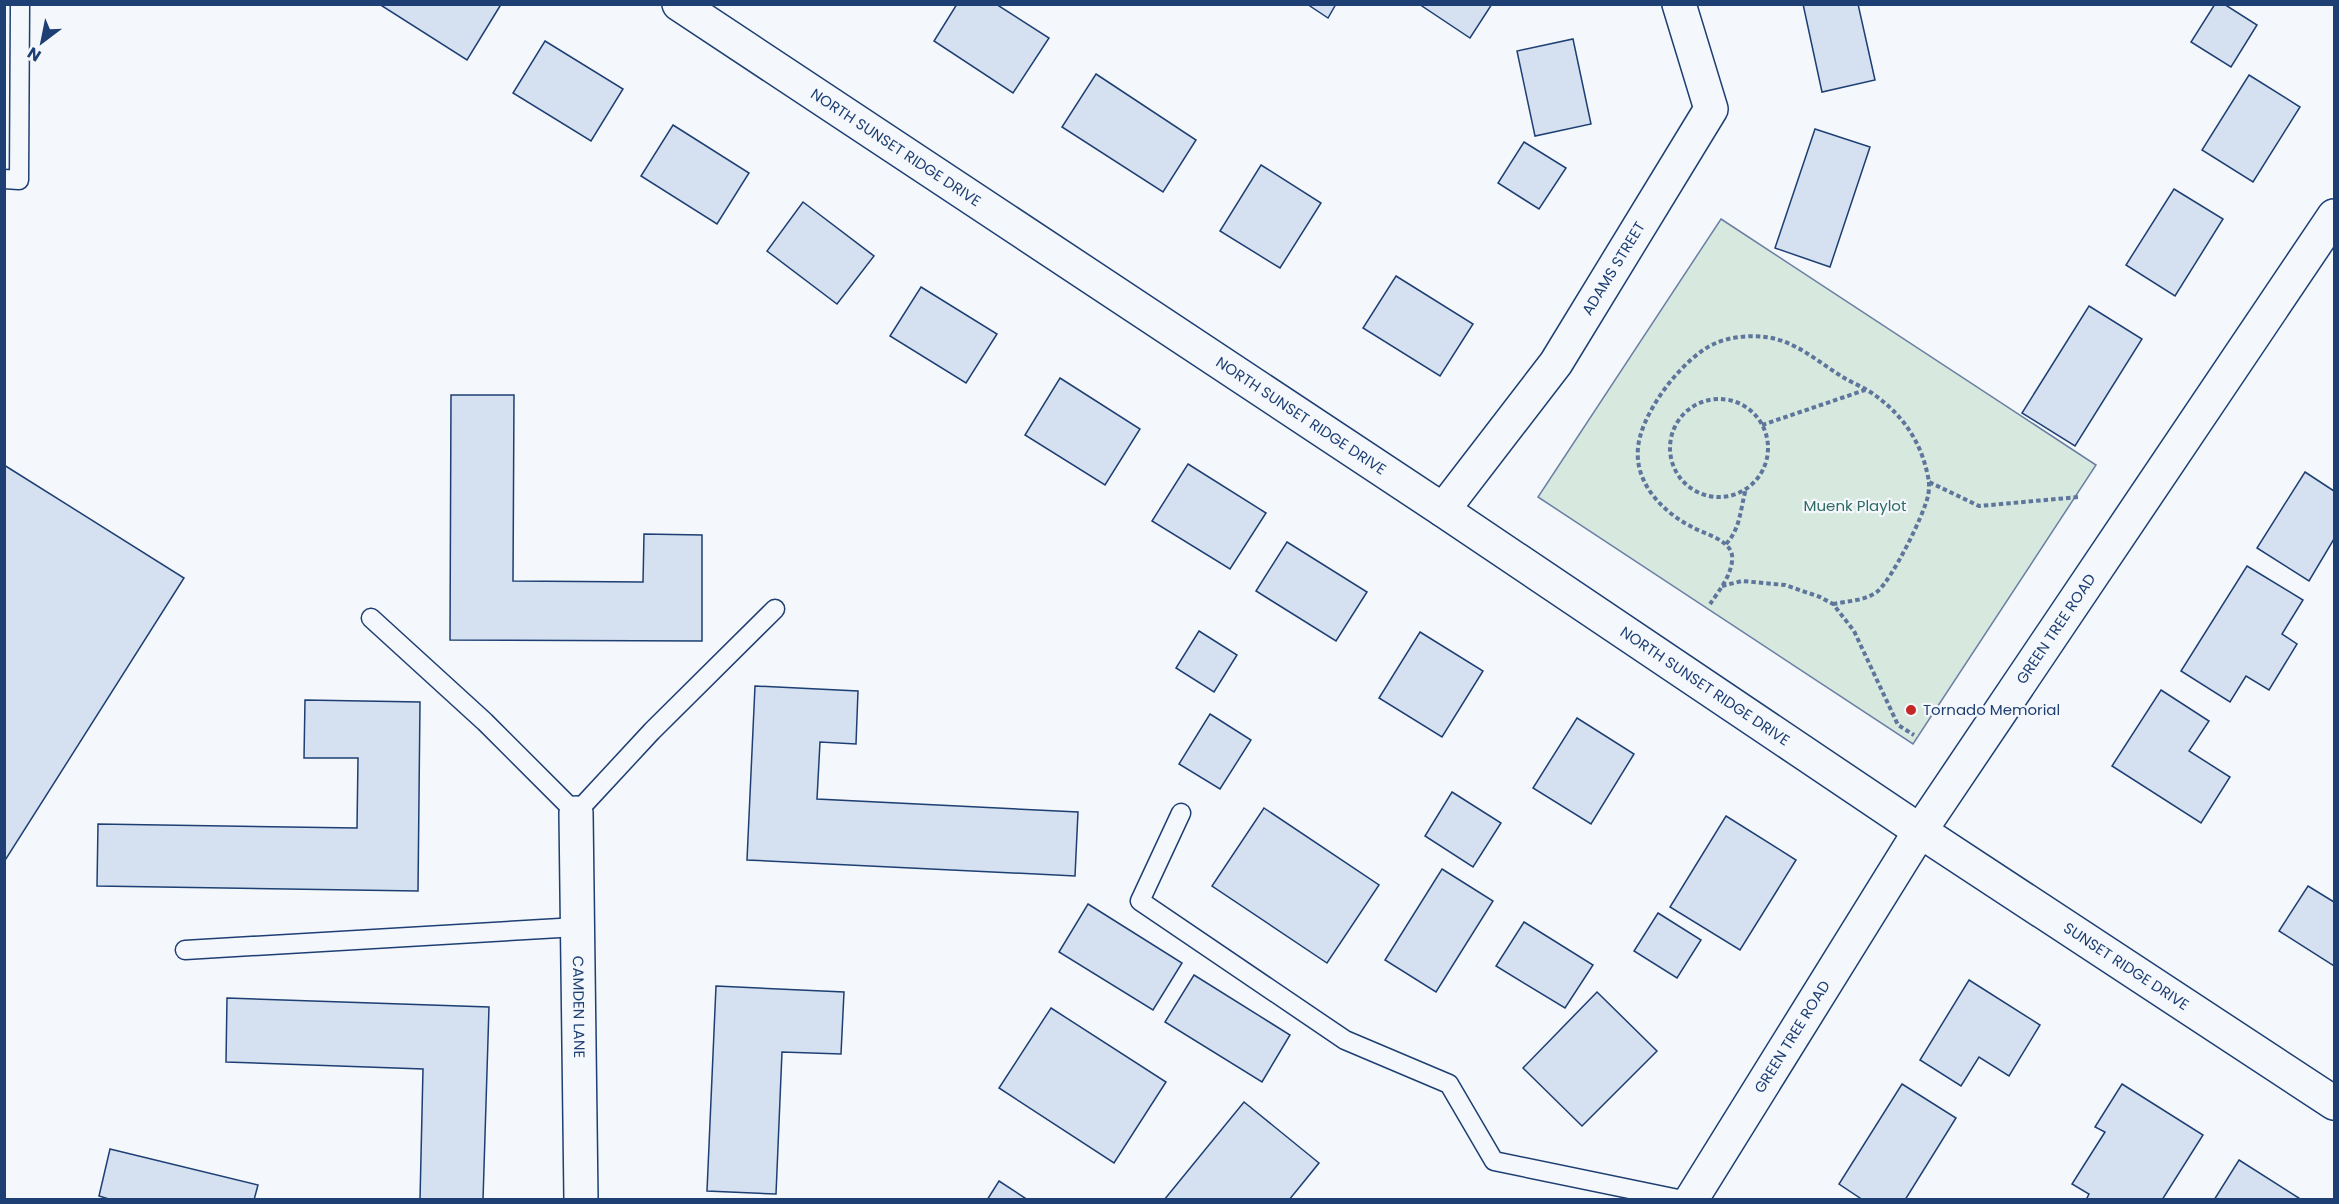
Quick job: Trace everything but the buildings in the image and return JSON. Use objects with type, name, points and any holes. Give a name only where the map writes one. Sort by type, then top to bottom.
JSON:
[{"type":"street","name":"NORTH SUNSET RIDGE DRIVE","points":[[679,4],[1443,510],[1920,831]]},
{"type":"street","name":"ADAMS STREET","points":[[1443,510],[1556,363],[1711,109],[1679,4]]},
{"type":"street","name":"GREEN TREE ROAD","points":[[1691,1200],[1920,831],[2334,216]]},
{"type":"street","name":"CAMDEN LANE","points":[[576,813],[581,1200]]},
{"type":"street","name":"SUNSET RIDGE DRIVE","points":[[1920,831],[2334,1103]]},
{"type":"lane","points":[[4,179],[19,180],[12,27],[20,4]]},
{"type":"lane","points":[[371,618],[485,722],[576,813],[652,731],[775,609]]},
{"type":"lane","points":[[1181,813],[1140,901],[1345,1040],[1449,1084],[1494,1161],[1683,1200]]},
{"type":"lane","points":[[185,950],[577,927]]},
{"type":"path","points":[[1710,604],[1730,570],[1732,555],[1726,544],[1691,527],[1671,514],[1646,487],[1641,474],[1638,453],[1640,437],[1662,393],[1683,368],[1702,351],[1715,343],[1742,337],[1765,337],[1785,342],[1802,350],[1875,395],[1897,414],[1915,437],[1926,463],[1929,482],[1928,496],[1899,559],[1878,591],[1866,598],[1833,604]]},
{"type":"path","points":[[1762,425],[1866,390]]},
{"type":"path","points":[[1726,544],[1734,536],[1739,524],[1746,489],[1762,469],[1767,457],[1767,444],[1762,425],[1750,410],[1739,403],[1714,399],[1690,408],[1675,425],[1670,447],[1671,459],[1682,479],[1690,487],[1711,496],[1734,494],[1746,489]]},
{"type":"path","points":[[1929,482],[1979,506],[2079,497]]},
{"type":"path","points":[[1722,586],[1742,581],[1785,585],[1833,604],[1854,631],[1898,725],[1914,735]]},
{"type":"green space","name":"Muenk Playlot","points":[[1721,219],[2096,465],[1913,744],[1538,497]]},
{"type":"place","name":"Tornado Memorial","points":[[1911,710]]}]
